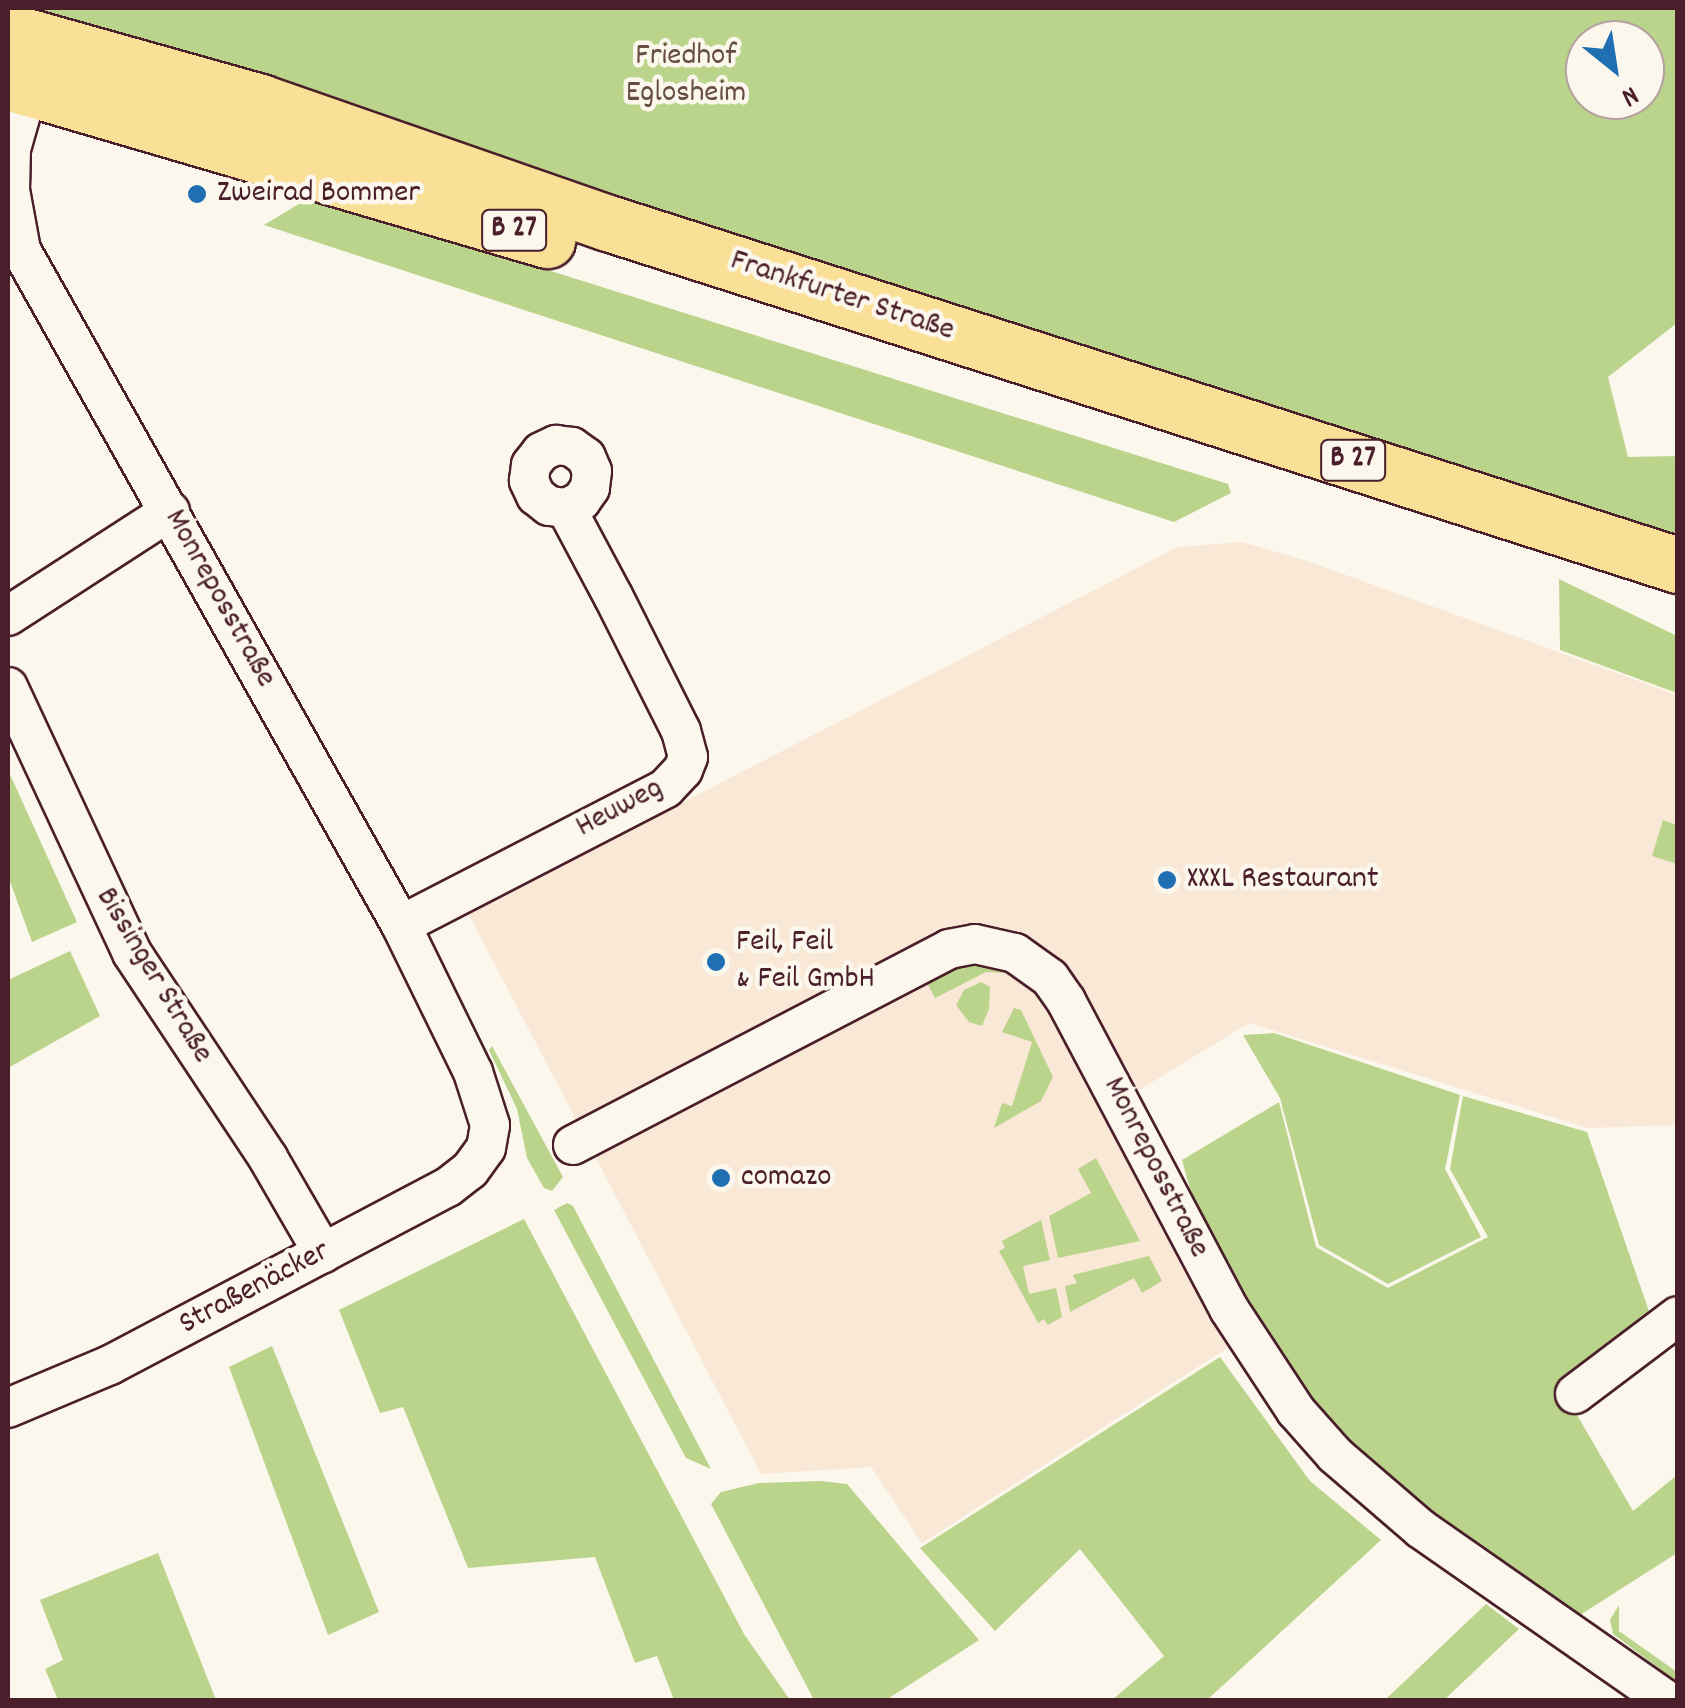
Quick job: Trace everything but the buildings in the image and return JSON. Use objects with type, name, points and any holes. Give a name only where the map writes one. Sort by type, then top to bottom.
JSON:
[{"type":"main road","name":"Frankfurter Straße","points":[[21,60],[260,102],[608,224],[1678,564]]},
{"type":"main road","name":"Frankfurter Straße","points":[[21,60],[797,316],[1582,567],[1678,602]]},
{"type":"street","name":"Monreposstraße","points":[[21,60],[10,190],[21,250],[400,924],[484,1100],[490,1125],[486,1148]]},
{"type":"street","name":"Heuweg","points":[[400,924],[666,788],[684,770],[688,757],[667,698],[566,508]]},
{"type":"street","points":[[8,616],[170,511]]},
{"type":"street","name":"Bissinger Straße","points":[[8,687],[98,890],[132,953],[268,1158],[322,1252]]},
{"type":"street","name":"Monreposstraße","points":[[573,1145],[949,948],[975,944],[1015,953],[1050,978],[1066,1001],[1229,1309],[1296,1411],[1335,1454],[1421,1528],[1666,1700]]},
{"type":"street","name":"Straßenäcker","points":[[8,1408],[110,1365],[448,1187],[470,1170],[486,1148]]},
{"type":"street","points":[[1575,1394],[1678,1316]]},
{"type":"shaded area","points":[[1242,542],[1307,561],[1677,695],[1677,1125],[1588,1128],[1249,1023],[1116,1104],[1240,1340],[922,1543],[871,1467],[761,1474],[468,913],[1178,547]]},
{"type":"green space","name":"Friedhof Eglosheim","points":[[8,8],[1677,8],[1677,323],[1608,377],[1628,457],[1677,456],[1677,565]]},
{"type":"green space","points":[[312,196],[1228,484],[1231,493],[1174,522],[264,225]]},
{"type":"green space","points":[[1559,579],[1677,636],[1677,693],[1560,650]]},
{"type":"green space","points":[[8,770],[77,922],[32,942],[8,876]]},
{"type":"green space","points":[[1663,820],[1677,825],[1677,864],[1652,856]]},
{"type":"green space","points":[[70,951],[100,1016],[8,1068],[8,980]]},
{"type":"green space","points":[[966,961],[995,962],[1012,973],[986,972],[935,998],[924,977]]},
{"type":"green space","points":[[981,982],[990,987],[989,1009],[982,1026],[969,1022],[956,1005],[964,990]]},
{"type":"green space","points":[[1014,1008],[1021,1010],[1053,1077],[1041,1101],[994,1128],[1002,1103],[1012,1106],[1032,1042],[1002,1032]]},
{"type":"green space","points":[[1274,1033],[1460,1095],[1445,1169],[1481,1237],[1388,1284],[1319,1245],[1280,1098],[1243,1035]]},
{"type":"green space","points":[[492,1046],[563,1177],[552,1191],[544,1188],[527,1158],[517,1109],[489,1050]]},
{"type":"green space","points":[[1463,1096],[1587,1132],[1651,1317],[1560,1386],[1633,1511],[1677,1475],[1677,1553],[1577,1617],[1387,1483],[1279,1361],[1206,1246],[1182,1160],[1279,1102],[1316,1247],[1388,1288],[1488,1237],[1450,1169]]},
{"type":"green space","points":[[1096,1158],[1140,1241],[1058,1258],[1049,1216],[1091,1193],[1078,1169]]},
{"type":"green space","points":[[567,1203],[573,1206],[711,1469],[686,1458],[554,1210]]},
{"type":"green space","points":[[524,1219],[744,1634],[790,1700],[674,1700],[657,1656],[635,1663],[595,1557],[468,1568],[403,1407],[380,1413],[339,1310]]},
{"type":"green space","points":[[1041,1220],[1050,1260],[1023,1266],[1029,1294],[1056,1288],[1062,1317],[1048,1325],[1044,1319],[1038,1323],[999,1251],[1005,1248],[1002,1241]]},
{"type":"green space","points":[[1149,1256],[1162,1281],[1142,1293],[1134,1278],[1070,1312],[1065,1286],[1077,1283],[1073,1275]]},
{"type":"green space","points":[[272,1346],[379,1612],[328,1635],[229,1367]]},
{"type":"green space","points":[[1220,1357],[1310,1481],[1381,1540],[1207,1700],[1112,1700],[1164,1656],[1080,1549],[995,1631],[920,1548]]},
{"type":"green space","points":[[759,1483],[847,1484],[979,1640],[886,1700],[814,1700],[711,1504],[721,1492]]},
{"type":"green space","points":[[158,1553],[216,1700],[58,1700],[45,1669],[63,1660],[40,1600]]},
{"type":"green space","points":[[1486,1604],[1519,1629],[1444,1700],[1385,1700]]},
{"type":"green space","points":[[1619,1605],[1619,1631],[1677,1672],[1677,1682],[1613,1634],[1610,1620]]},
{"type":"place","name":"Zweirad Bommer","points":[[197,194]]},
{"type":"place","name":"XXXL Restaurant","points":[[1167,880]]},
{"type":"place","name":"Feil, Feil & Feil GmbH","points":[[716,962]]},
{"type":"place","name":"comazo","points":[[721,1178]]}]
